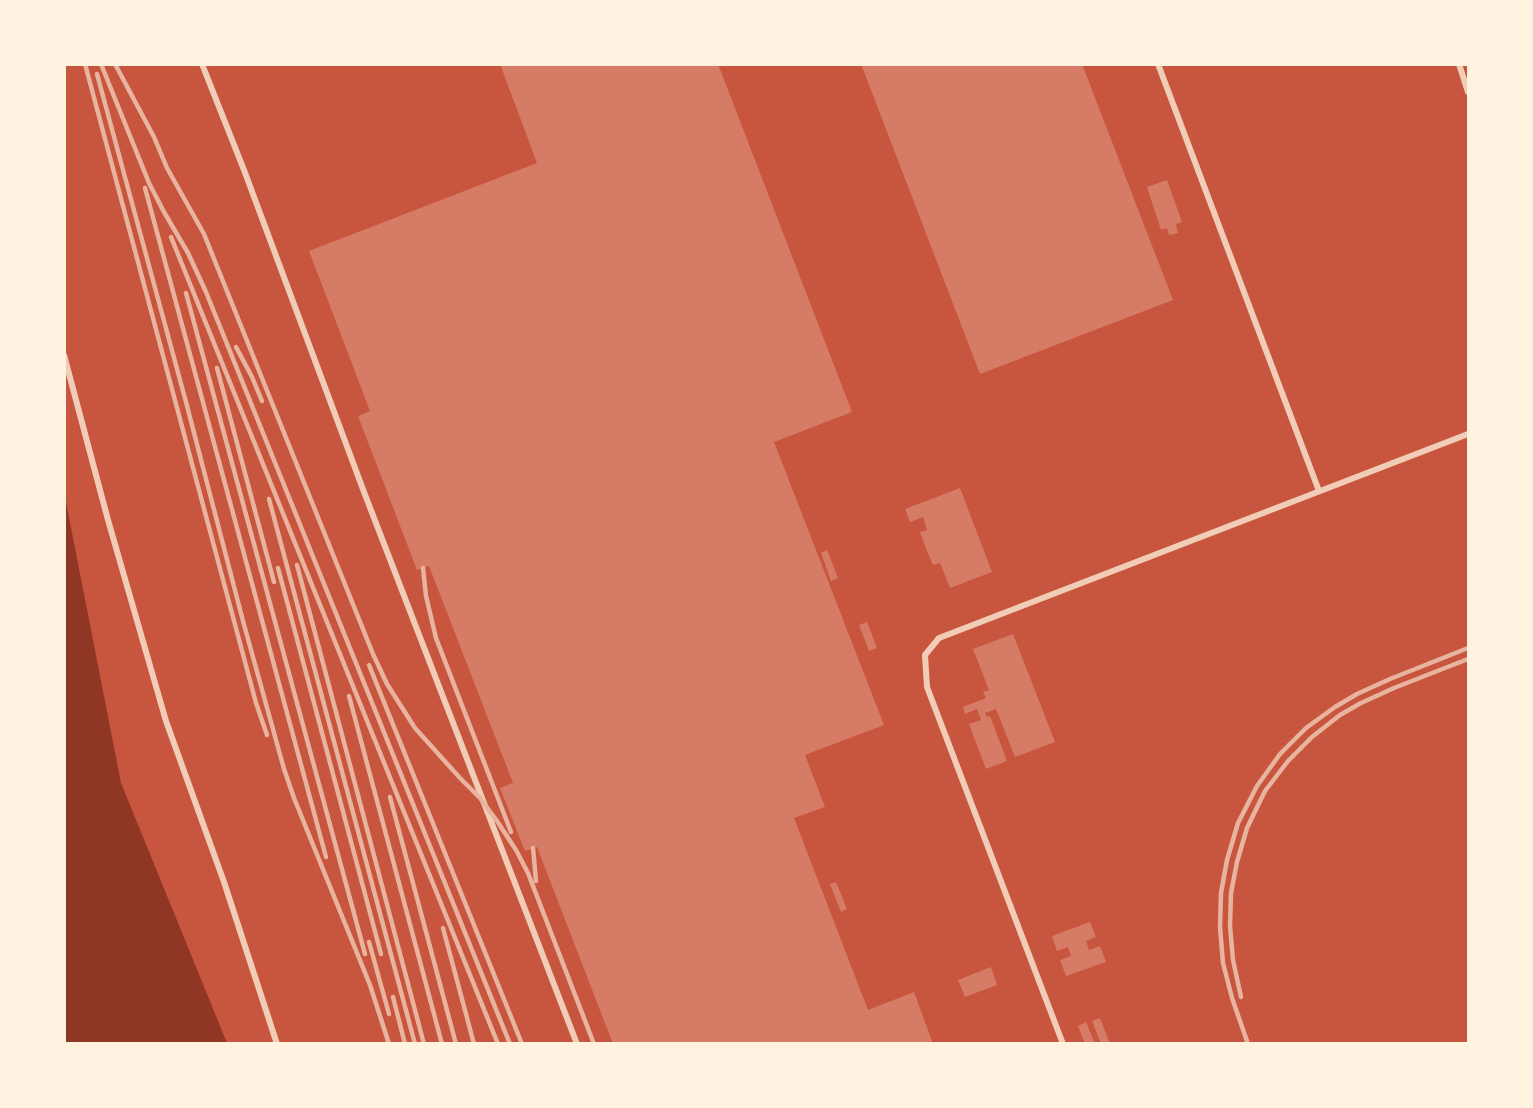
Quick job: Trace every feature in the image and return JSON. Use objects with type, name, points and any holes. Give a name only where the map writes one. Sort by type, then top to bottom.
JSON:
[{"type":"street","points":[[202,64],[244,170],[372,514],[577,1044]]},
{"type":"street","points":[[1158,64],[1319,491]]},
{"type":"street","points":[[1459,64],[1468,92]]},
{"type":"street","points":[[64,355],[108,520],[166,721],[224,882],[277,1044]]},
{"type":"street","points":[[1063,1044],[927,687],[925,655],[939,638],[1468,434]]},
{"type":"shaded area","points":[[64,492],[121,783],[227,1043],[65,1043]]},
{"type":"building","points":[[500,64],[718,64],[852,412],[774,442],[884,725],[805,755],[825,807],[794,818],[868,1010],[914,992],[933,1044],[613,1044],[537,847],[525,851],[500,788],[513,783],[429,566],[417,570],[358,416],[370,411],[309,251],[537,163]]},
{"type":"building","points":[[861,64],[1082,64],[1173,300],[980,374]]},
{"type":"building","points":[[1167,180],[1182,222],[1176,224],[1178,233],[1169,235],[1167,228],[1161,230],[1147,187]]},
{"type":"building","points":[[960,488],[992,572],[950,588],[940,563],[933,565],[925,546],[920,532],[927,530],[923,517],[910,522],[905,509]]},
{"type":"building","points":[[827,550],[838,578],[831,581],[821,553]]},
{"type":"building","points":[[867,622],[877,648],[869,651],[859,625]]},
{"type":"building","points":[[1013,634],[1055,742],[1015,757],[996,709],[985,713],[987,717],[990,716],[1007,761],[986,769],[969,724],[981,720],[977,709],[965,714],[963,707],[986,698],[983,692],[989,690],[973,649]]},
{"type":"building","points":[[836,882],[847,909],[841,912],[830,884]]},
{"type":"building","points":[[1090,922],[1096,937],[1086,941],[1089,950],[1100,946],[1106,962],[1066,976],[1060,960],[1071,956],[1068,947],[1057,951],[1052,936]]},
{"type":"building","points":[[991,967],[997,985],[965,997],[958,980]]},
{"type":"building","points":[[1100,1018],[1110,1044],[1101,1044],[1092,1021]]},
{"type":"building","points":[[1086,1022],[1095,1044],[1085,1044],[1078,1026]]},
{"type":"railway","points":[[85,64],[256,703],[267,735]]},
{"type":"railway","points":[[101,64],[149,183],[188,253],[206,292],[510,1044]]},
{"type":"railway","points":[[115,64],[154,137],[167,168],[204,234],[387,684],[415,728],[480,798],[516,850],[528,873],[594,1044]]},
{"type":"railway","points":[[97,74],[284,769],[370,985],[389,1044]]},
{"type":"railway","points":[[145,188],[326,857]]},
{"type":"railway","points":[[171,237],[498,1044]]},
{"type":"railway","points":[[186,293],[365,954]]},
{"type":"railway","points":[[236,347],[262,401]]},
{"type":"railway","points":[[217,368],[274,582]]},
{"type":"railway","points":[[269,499],[415,1044]]},
{"type":"railway","points":[[297,565],[424,1044]]},
{"type":"railway","points":[[278,568],[381,954]]},
{"type":"railway","points":[[423,568],[426,596],[436,638],[511,832]]},
{"type":"railway","points":[[1248,1044],[1223,963],[1220,927],[1221,893],[1227,860],[1238,823],[1257,786],[1280,754],[1306,728],[1335,707],[1390,679],[1468,648]]},
{"type":"railway","points":[[1241,997],[1233,960],[1230,926],[1231,893],[1247,828],[1265,791],[1288,761],[1312,737],[1340,715],[1394,688],[1468,659]]},
{"type":"railway","points":[[369,665],[522,1044]]},
{"type":"railway","points":[[349,696],[442,1044]]},
{"type":"railway","points":[[390,797],[456,1044]]},
{"type":"railway","points":[[533,848],[536,881]]},
{"type":"railway","points":[[443,928],[474,1044]]},
{"type":"railway","points":[[369,942],[389,1014]]},
{"type":"railway","points":[[393,997],[405,1044]]}]
